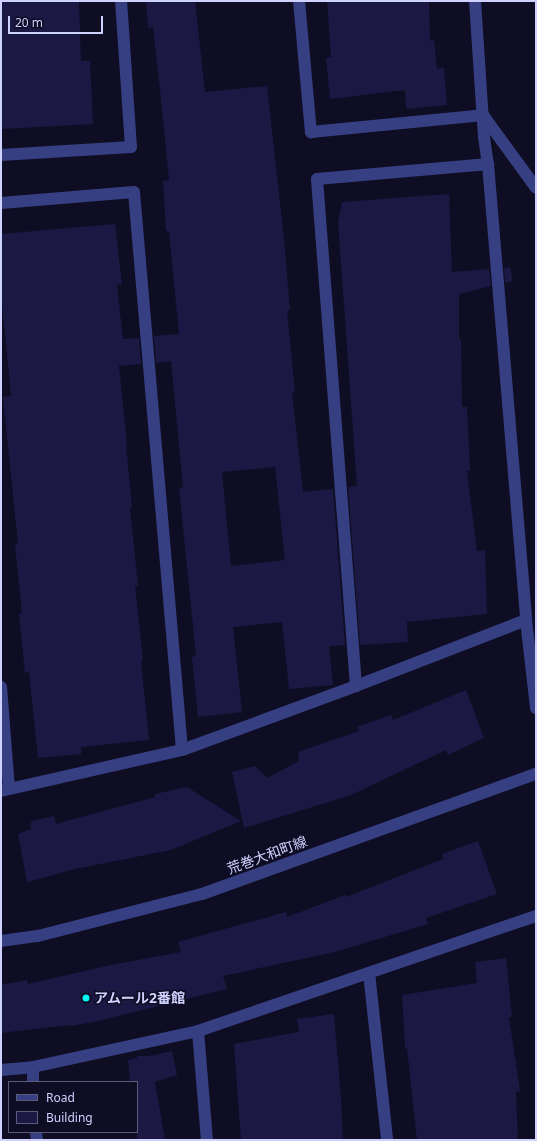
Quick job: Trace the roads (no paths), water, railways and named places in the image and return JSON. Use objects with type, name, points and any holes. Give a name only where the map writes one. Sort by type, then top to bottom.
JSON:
[{"type":"street","points":[[1,155],[131,147],[121,1]]},
{"type":"street","points":[[299,1],[311,132],[482,115]]},
{"type":"street","points":[[475,1],[482,115],[488,164],[526,620],[536,708]]},
{"type":"street","points":[[482,115],[536,188]]},
{"type":"street","points":[[356,686],[317,179],[488,164]]},
{"type":"street","points":[[1,203],[134,192],[182,750]]},
{"type":"street","points":[[1,687],[5,790],[182,750],[356,686],[526,620]]},
{"type":"street","name":"荒巻大和町線","points":[[1,941],[38,936],[202,894],[536,774]]},
{"type":"street","points":[[1,1070],[32,1067],[198,1031],[536,916]]},
{"type":"street","points":[[369,973],[387,1140]]},
{"type":"street","points":[[198,1031],[207,1140]]},
{"type":"street","points":[[32,1067],[34,1081]]},
{"type":"place","name":"アムール2番館","points":[[86,998]]}]
